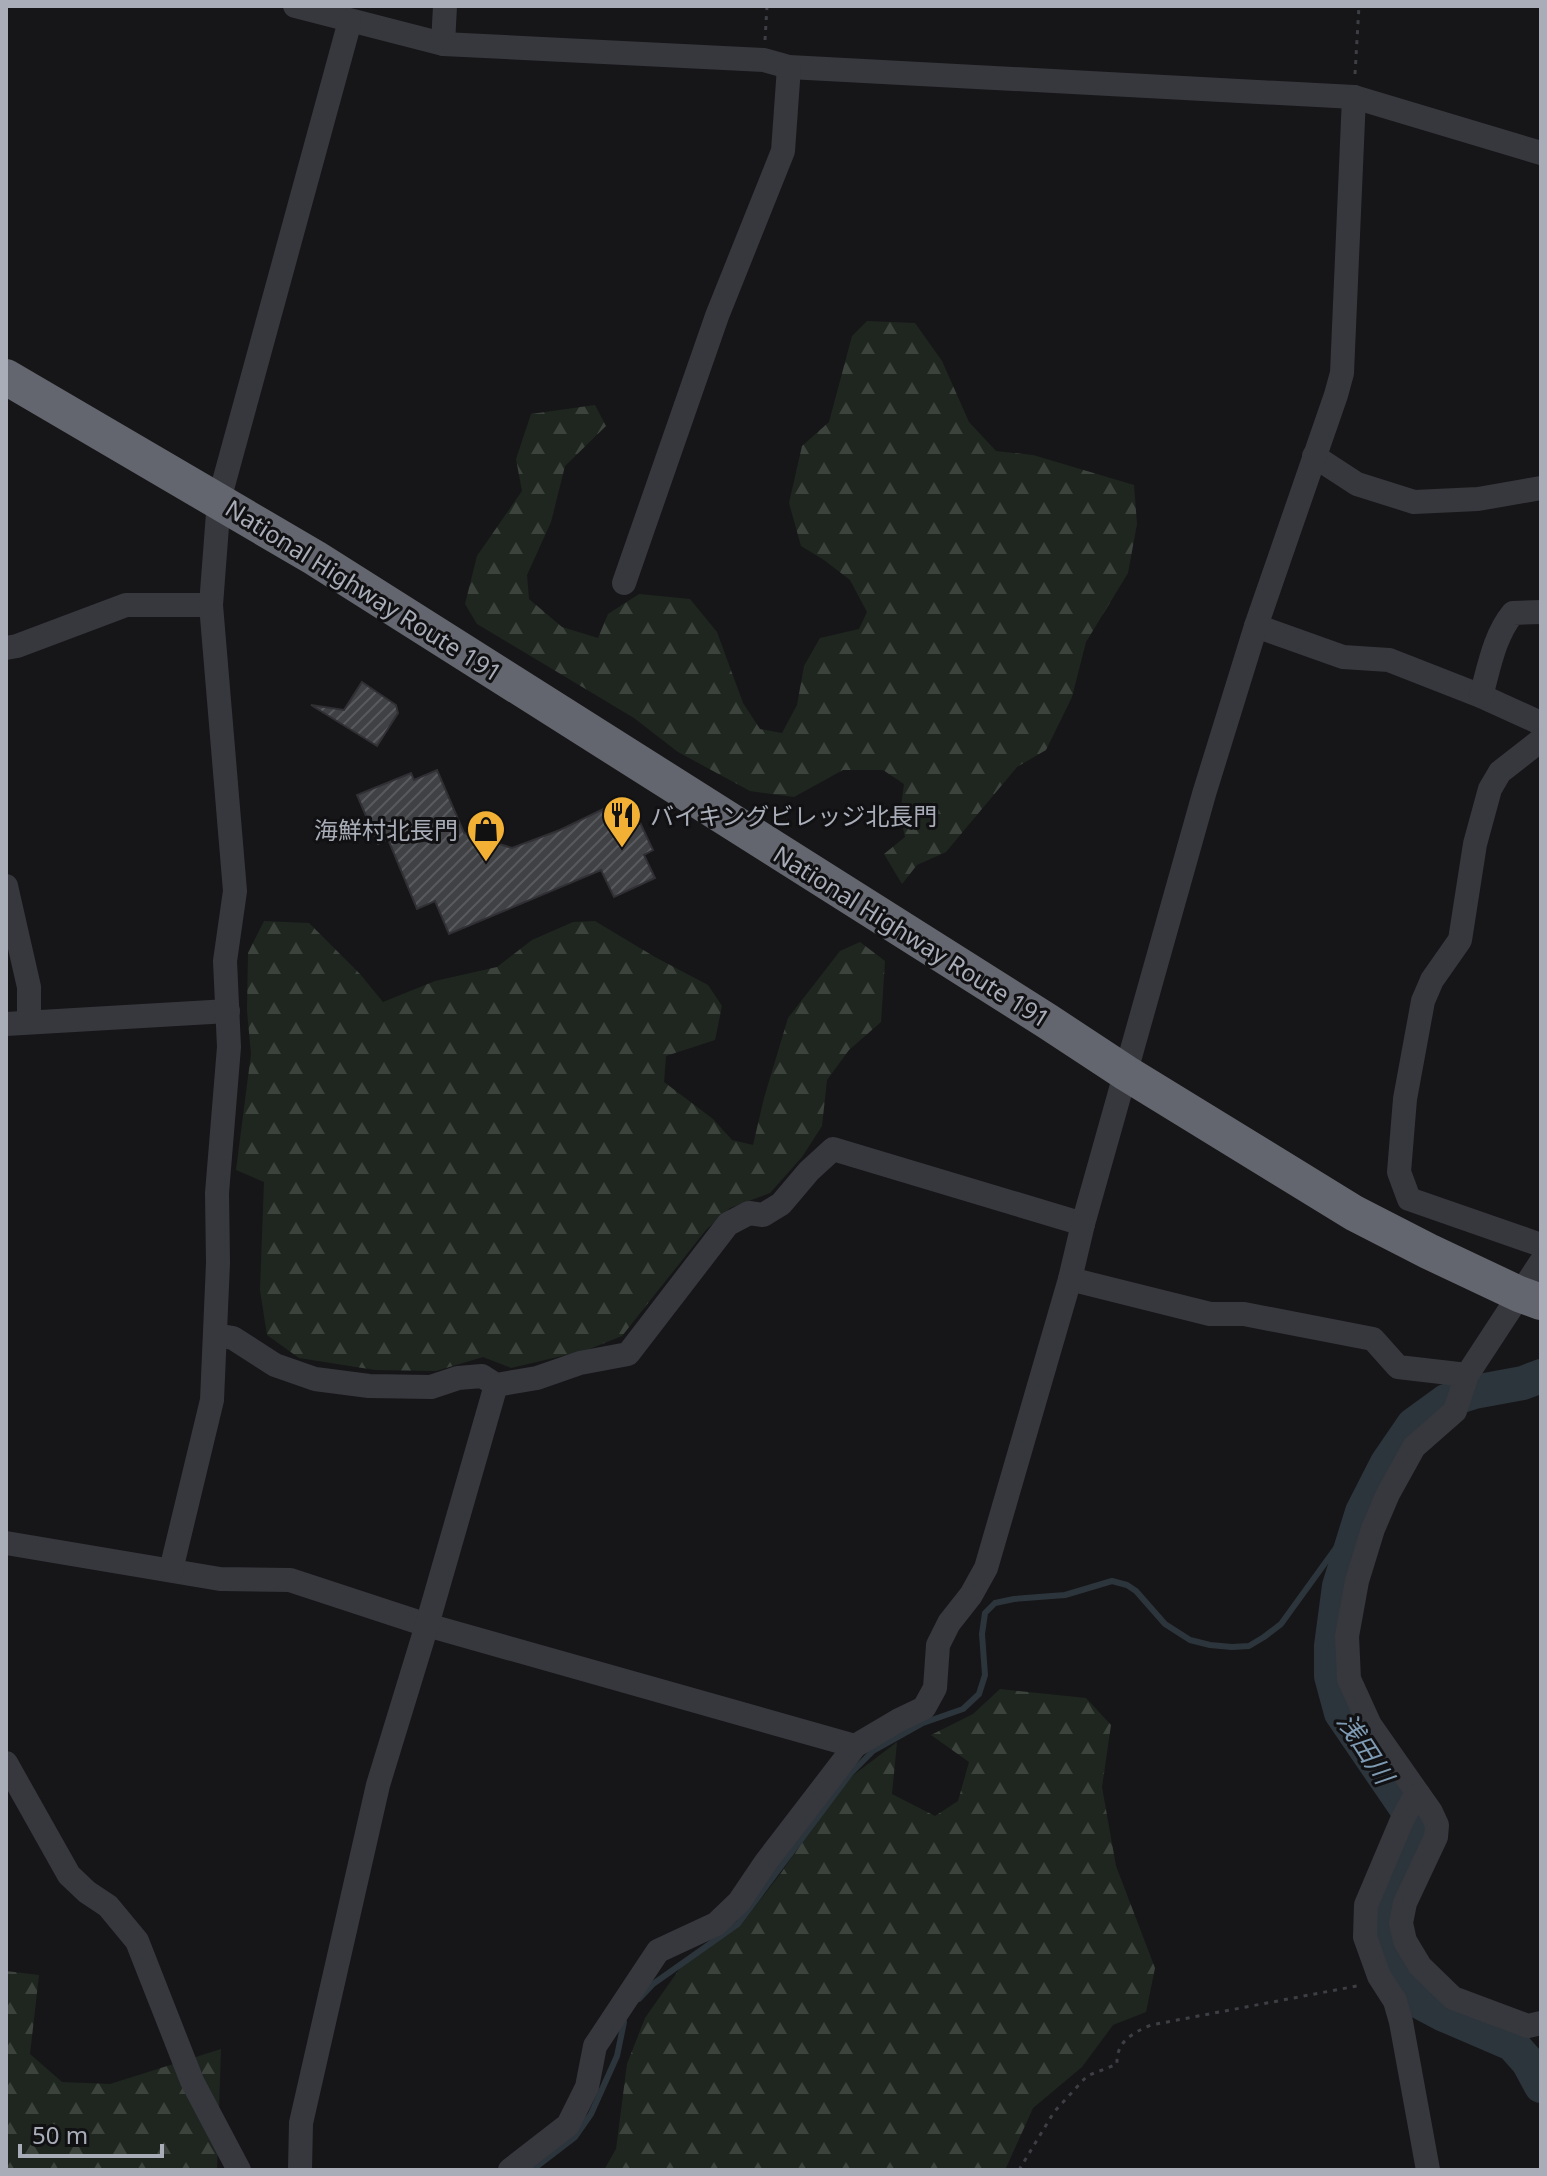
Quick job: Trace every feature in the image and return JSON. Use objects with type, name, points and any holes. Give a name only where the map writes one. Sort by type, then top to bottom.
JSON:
[{"type":"highway","name":"National Highway Route 191","points":[[6,377],[315,558],[1126,1073],[1354,1213],[1530,1298]]},
{"type":"street","points":[[295,6],[443,44],[764,60],[789,67],[1354,97],[1541,153]]},
{"type":"street","points":[[443,44],[445,6]]},
{"type":"street","points":[[171,1570],[212,1400],[218,1263],[217,1193],[228,1062],[225,961],[235,891],[211,605],[219,500],[350,21]]},
{"type":"street","points":[[624,583],[717,316],[783,151],[789,67]]},
{"type":"street","points":[[510,2170],[568,2125],[587,2087],[595,2046],[658,1951],[716,1924],[739,1902],[855,1746],[924,1708],[935,1688],[938,1645],[986,1568],[1070,1279],[1204,794],[1256,626],[1342,373],[1354,97]]},
{"type":"street","points":[[1314,456],[1357,484],[1414,502],[1478,499],[1541,488]]},
{"type":"street","points":[[6,648],[126,605],[211,605]]},
{"type":"street","points":[[1481,696],[1499,635],[1507,621],[1513,613],[1541,612]]},
{"type":"street","points":[[1256,626],[1343,657],[1389,660],[1481,696],[1541,725]]},
{"type":"street","points":[[1541,740],[1500,772],[1490,789],[1475,844],[1460,940],[1432,980],[1423,1001],[1405,1099],[1399,1172],[1409,1199],[1541,1245]]},
{"type":"street","points":[[6,886],[29,987],[18,1022],[228,1011]]},
{"type":"street","points":[[215,1335],[233,1338],[275,1365],[315,1379],[369,1386],[431,1387],[458,1378],[482,1376],[496,1385],[537,1378],[580,1363],[628,1354],[728,1224],[749,1213],[763,1215],[781,1204],[833,1149],[1083,1224]]},
{"type":"street","points":[[1541,1262],[1530,1298],[1464,1387],[1455,1411],[1414,1447],[1388,1494],[1357,1581],[1347,1636],[1349,1679],[1370,1725],[1411,1805],[1431,1812],[1437,1825],[1436,1837],[1405,1903],[1401,1923],[1405,1941],[1420,1966],[1453,1998],[1528,2026],[1541,2023]]},
{"type":"street","points":[[1070,1279],[1210,1314],[1244,1314],[1373,1339],[1398,1367],[1464,1387]]},
{"type":"street","points":[[300,2170],[301,2123],[378,1785],[496,1385]]},
{"type":"street","points":[[6,1543],[220,1579],[290,1580],[427,1625],[855,1746]]},
{"type":"street","points":[[6,1763],[69,1875],[108,1906],[137,1941],[192,2081],[239,2170]]},
{"type":"street","points":[[1411,1805],[1366,1905],[1365,1937],[1379,1976],[1395,2001],[1401,2022],[1428,2170]]},
{"type":"path","points":[[764,60],[767,6]]},
{"type":"path","points":[[1354,97],[1359,6]]},
{"type":"path","points":[[1019,2170],[1054,2112],[1087,2076],[1117,2064],[1117,2053],[1129,2035],[1151,2025],[1362,1985],[1379,1976]]},
{"type":"green space","points":[[867,321],[915,323],[942,361],[969,422],[996,451],[1033,455],[1134,485],[1137,524],[1128,573],[1086,642],[1072,697],[1046,750],[1017,767],[946,852],[917,865],[902,884],[884,854],[905,837],[900,815],[904,784],[883,770],[843,770],[794,797],[750,791],[678,752],[634,718],[477,624],[465,604],[477,556],[522,491],[516,459],[531,414],[595,405],[606,426],[565,466],[551,522],[527,575],[529,599],[562,627],[598,638],[608,614],[639,594],[690,599],[717,632],[743,703],[760,729],[782,733],[797,705],[804,666],[820,638],[859,629],[867,612],[850,580],[801,546],[789,503],[802,446],[829,422],[852,336]]},
{"type":"green space","points":[[264,921],[309,923],[383,1002],[435,981],[497,967],[532,940],[573,922],[595,921],[708,985],[722,1006],[715,1040],[666,1056],[664,1082],[713,1119],[732,1140],[753,1145],[788,1018],[840,951],[860,942],[885,961],[881,1022],[849,1050],[827,1080],[822,1126],[802,1157],[770,1193],[730,1208],[706,1230],[622,1336],[587,1350],[511,1368],[483,1357],[436,1371],[375,1370],[299,1358],[267,1335],[260,1290],[264,1182],[236,1170],[251,1054],[247,1011],[248,953]]},
{"type":"green space","points":[[1000,1689],[1086,1698],[1111,1725],[1102,1787],[1116,1866],[1155,1968],[1146,2012],[1113,2025],[1082,2067],[1033,2108],[1005,2170],[604,2170],[616,2149],[627,2064],[645,2018],[685,1961],[740,1926],[843,1783],[897,1742],[892,1794],[935,1816],[958,1801],[969,1762],[931,1735],[973,1714]]},
{"type":"green space","points":[[6,1971],[39,1975],[30,2054],[62,2082],[110,2084],[221,2049],[217,2170],[6,2170]]},
{"type":"building","points":[[362,682],[396,705],[398,713],[377,746],[311,705],[344,710]]},
{"type":"building","name":"海鮮村北長門","points":[[437,770],[464,833],[512,848],[560,830],[628,797],[653,850],[644,855],[655,878],[614,897],[601,870],[449,934],[435,901],[417,909],[388,839],[378,844],[357,795],[411,773],[414,780]]},
{"type":"waterway","name":"浅田川","points":[[1541,1376],[1446,1401],[1413,1425],[1387,1463],[1362,1512],[1339,1586],[1331,1646],[1331,1676],[1341,1713],[1412,1817],[1411,1836],[1389,1881],[1378,1917],[1382,1948],[1395,1977],[1412,1998],[1512,2044],[1528,2062],[1541,2086]]},
{"type":"waterway","points":[[639,1999],[653,1984],[738,1924],[850,1774],[873,1751],[923,1723],[963,1709],[979,1694],[985,1675],[982,1634],[985,1613],[995,1603],[1065,1595],[1112,1581],[1136,1591],[1165,1624],[1190,1640],[1210,1645],[1249,1646],[1281,1624],[1362,1512]]},
{"type":"waterway","points":[[532,2170],[575,2137],[591,2114],[617,2056],[624,2022]]},
{"type":"place","name":"バイキングビレッジ北長門","points":[[622,849]]},
{"type":"place","name":"海鮮村北長門","points":[[486,863]]}]
